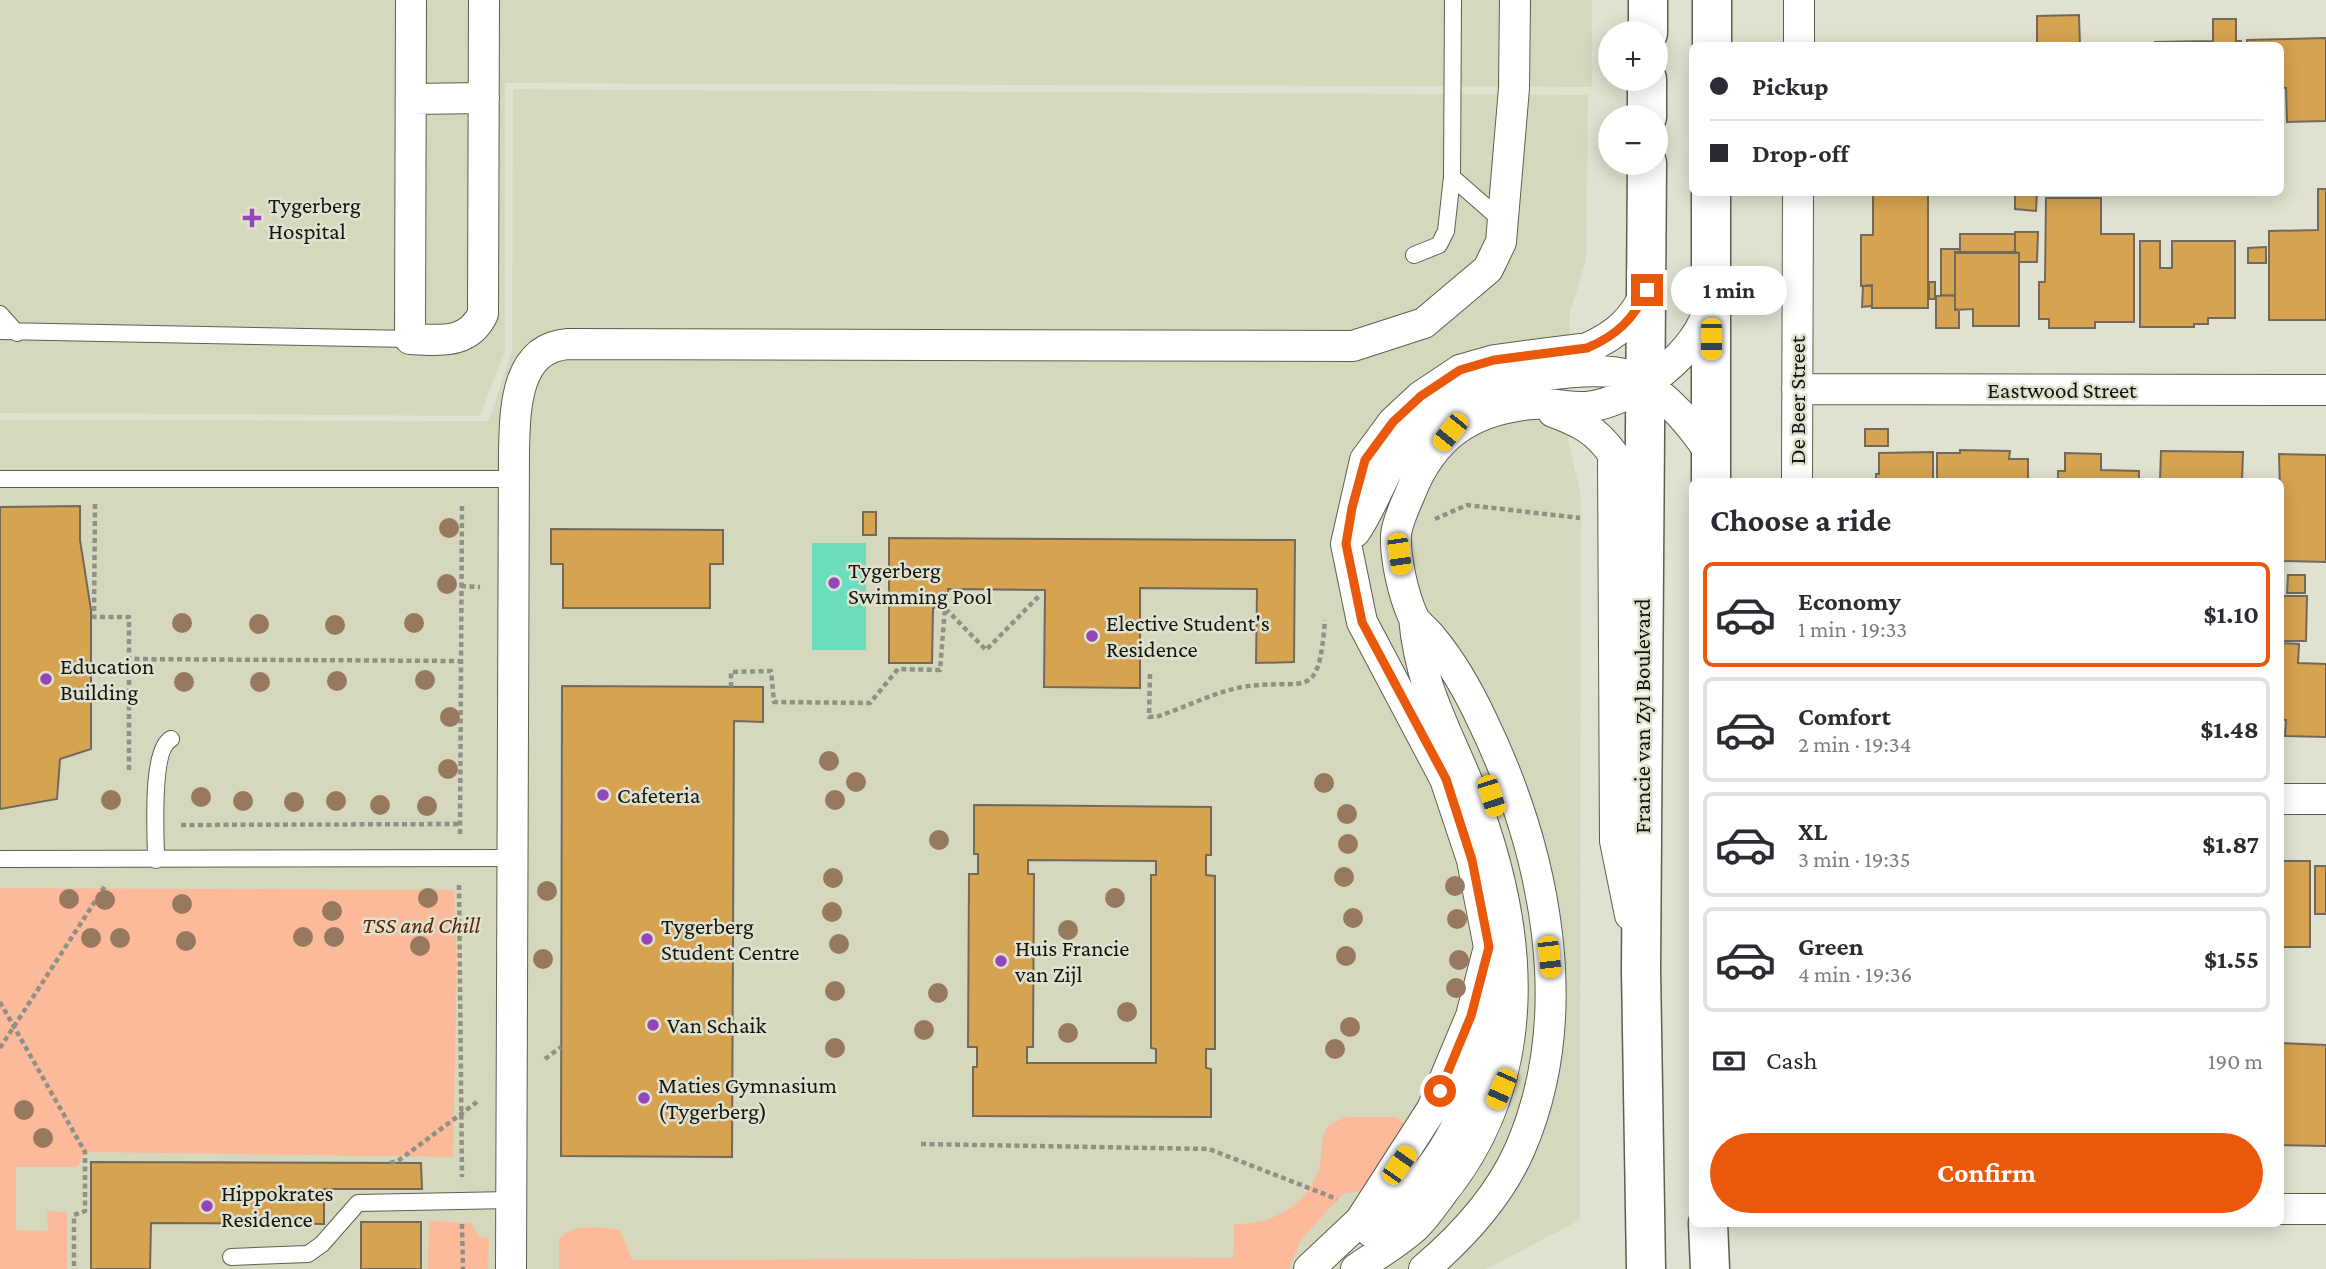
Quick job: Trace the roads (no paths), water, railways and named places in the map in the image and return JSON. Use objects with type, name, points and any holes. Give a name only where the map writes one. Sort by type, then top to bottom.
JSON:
[{"type":"main road","points":[[1648,0],[1648,21]]},
{"type":"main road","points":[[1712,0],[1712,42]]},
{"type":"main road","name":"Francie van Zyl Boulevard","points":[[1646,1269],[1641,970],[1647,175]]},
{"type":"main road","points":[[1711,196],[1711,468]]},
{"type":"main road","points":[[1708,1227],[1710,1269]]},
{"type":"street","points":[[411,0],[410,339],[459,339],[482,316],[484,0]]},
{"type":"street","points":[[511,1269],[513,479],[515,411],[520,386],[534,360],[560,344],[1353,346],[1424,323],[1488,269],[1501,242],[1514,88],[1515,0]]},
{"type":"street","points":[[1799,0],[1799,42]]},
{"type":"street","points":[[411,99],[484,98]]},
{"type":"street","name":"De Beer Street","points":[[1797,478],[1798,196]]},
{"type":"street","points":[[1320,1269],[1367,1237],[1437,1160],[1459,1121],[1489,1035],[1493,992],[1489,947],[1472,860],[1446,779],[1362,622],[1346,544],[1365,460],[1393,422],[1421,396],[1460,370],[1494,360],[1587,348],[1600,343],[1613,336],[1638,309],[1647,290]]},
{"type":"street","points":[[1391,1269],[1425,1243],[1454,1212],[1476,1182],[1498,1142],[1517,1101],[1528,1053],[1532,983],[1513,863],[1484,774],[1414,618],[1402,574],[1396,534],[1419,470],[1450,432],[1491,411],[1534,404],[1585,407],[1606,403],[1644,385],[1675,360],[1706,322],[1711,291]]},
{"type":"street","points":[[1346,544],[1368,513],[1395,455],[1414,432],[1464,394],[1494,384],[1587,373],[1626,374],[1644,385],[1691,424],[1711,468]]},
{"type":"street","name":"Eastwood Street","points":[[1797,389],[2326,390]]},
{"type":"street","points":[[1534,404],[1585,424],[1600,435],[1613,454],[1615,841],[1641,970]]},
{"type":"street","points":[[1356,1269],[1417,1225],[1460,1172],[1501,1089],[1511,1044],[1511,962],[1506,914],[1478,807],[1432,704],[1417,654],[1414,618]]},
{"type":"street","points":[[1414,618],[1432,638],[1483,721],[1512,792],[1544,911],[1551,981],[1543,1081],[1520,1150],[1478,1216],[1458,1241],[1424,1269]]},
{"type":"street","points":[[2284,799],[2326,799]]},
{"type":"street","points":[[1309,1269],[1360,1221],[1433,1109],[1471,1016],[1489,947]]},
{"type":"street","points":[[2284,1209],[2326,1209]]},
{"type":"lane","points":[[1414,255],[1428,252],[1438,245],[1442,238],[1451,177],[1453,0]]},
{"type":"lane","points":[[1451,177],[1501,220]]},
{"type":"lane","points":[[0,314],[8,332]]},
{"type":"lane","points":[[0,322],[8,332]]},
{"type":"lane","points":[[8,332],[410,339]]},
{"type":"lane","points":[[0,479],[513,479]]},
{"type":"lane","points":[[156,859],[158,761],[162,748],[171,739]]},
{"type":"lane","points":[[0,859],[511,858]]},
{"type":"lane","points":[[231,1257],[308,1254],[322,1244],[358,1203],[510,1200]]},
{"type":"place","name":"Tygerberg Hospital","points":[[252,218]]},
{"type":"place","name":"Tygerberg Swimming Pool","points":[[834,583]]},
{"type":"place","name":"Elective Student's Residence","points":[[1092,636]]},
{"type":"place","name":"Education Building","points":[[46,679]]},
{"type":"place","name":"Cafeteria","points":[[603,795]]},
{"type":"place","name":"Tygerberg Student Centre","points":[[647,939]]},
{"type":"place","name":"Huis Francie van Zijl","points":[[1001,961]]},
{"type":"place","name":"Van Schaik","points":[[653,1025]]},
{"type":"place","name":"Maties Gymnasium (Tygerberg)","points":[[644,1098]]},
{"type":"place","name":"Hippokrates Residence","points":[[207,1206]]},
{"type":"park label","name":"TSS and Chill","points":[[421,925]]}]
